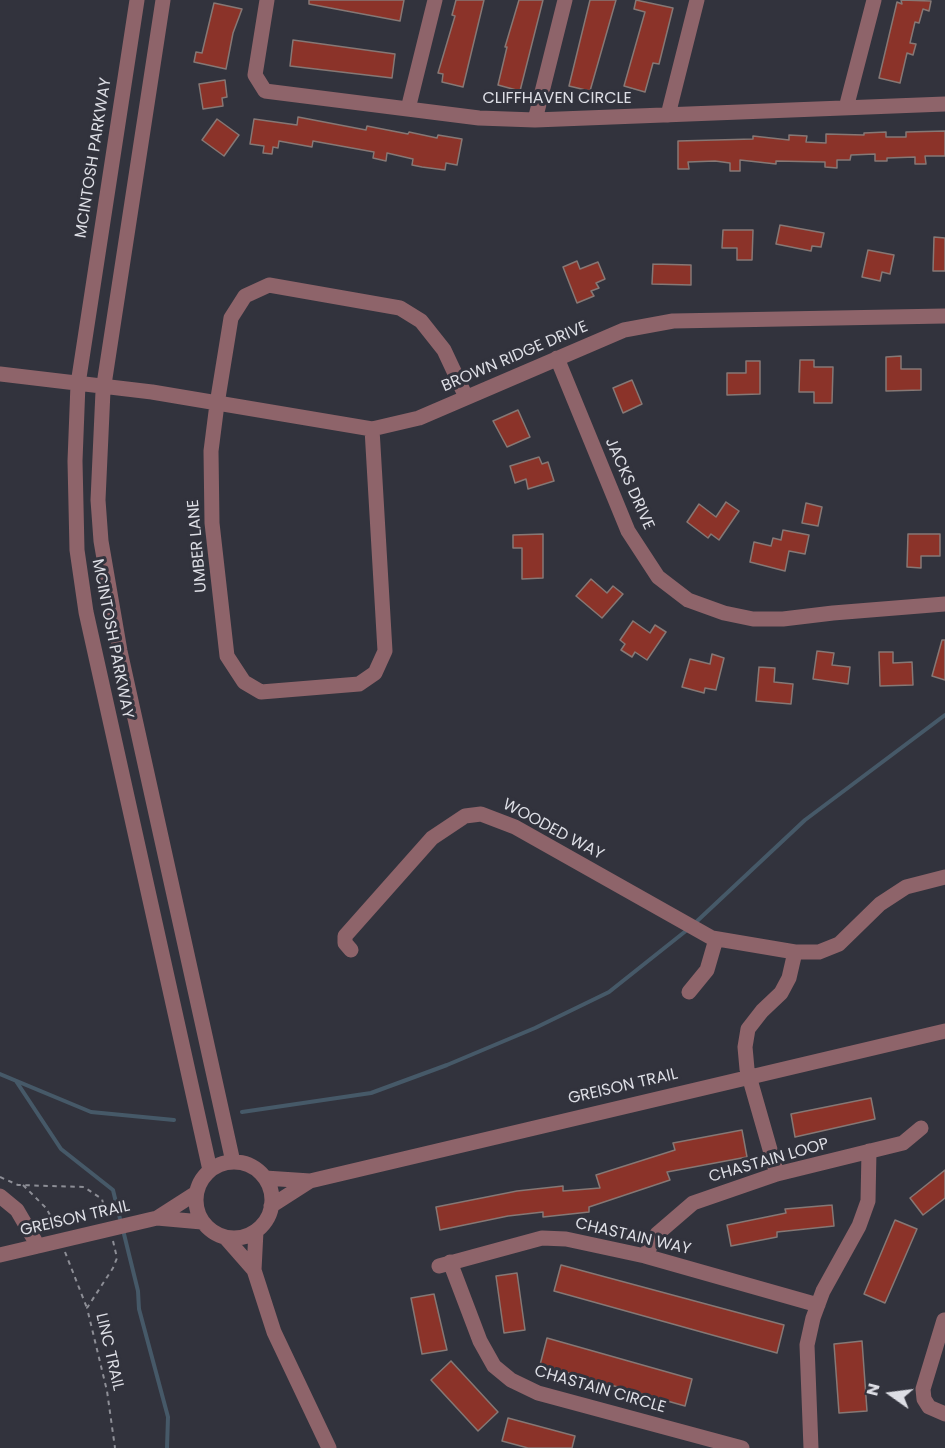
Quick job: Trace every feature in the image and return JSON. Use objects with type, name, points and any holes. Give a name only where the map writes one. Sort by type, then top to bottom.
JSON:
[{"type":"street","name":"MCINTOSH PARKWAY","points":[[136,0],[78,384],[75,461],[77,550],[86,612],[210,1170]]},
{"type":"street","name":"MCINTOSH PARKWAY","points":[[163,0],[104,387],[98,500],[103,552],[120,651],[233,1162]]},
{"type":"street","name":"CLIFFHAVEN CIRCLE","points":[[267,0],[255,75],[265,91],[479,118],[535,120],[945,104]]},
{"type":"street","points":[[408,109],[435,0]]},
{"type":"street","points":[[535,120],[565,0]]},
{"type":"street","points":[[668,115],[697,0]]},
{"type":"street","points":[[846,108],[874,0]]},
{"type":"street","name":"UMBER LANE","points":[[372,429],[385,651],[375,673],[359,684],[261,692],[244,682],[227,656],[212,523],[211,451],[217,404],[231,318],[245,296],[269,285],[400,308],[421,321],[444,350],[466,397]]},
{"type":"street","name":"BROWN RIDGE DRIVE","points":[[0,374],[104,387],[372,429],[419,418],[624,330],[673,321],[945,316]]},
{"type":"street","name":"JACKS DRIVE","points":[[557,358],[628,531],[658,577],[688,600],[724,614],[753,619],[783,620],[833,613],[945,604]]},
{"type":"street","name":"WOODED WAY","points":[[351,950],[345,943],[345,936],[432,838],[465,816],[481,814],[515,827],[697,931],[716,939],[795,952],[819,952],[839,944],[880,904],[906,887],[945,877]]},
{"type":"street","points":[[689,992],[708,970],[716,939]]},
{"type":"street","points":[[777,1174],[746,1060],[748,1029],[762,1011],[781,993],[789,978],[795,952]]},
{"type":"street","name":"GREISON TRAIL","points":[[265,1178],[310,1181],[945,1031]]},
{"type":"street","name":"CHASTAIN LOOP","points":[[645,1256],[657,1234],[693,1203],[777,1174],[903,1143],[921,1128]]},
{"type":"street","points":[[811,1448],[807,1345],[818,1305],[859,1226],[868,1201],[869,1151]]},
{"type":"street","points":[[225,1237],[247,1236],[256,1231],[269,1215],[271,1206],[269,1186],[265,1178],[250,1166],[233,1162],[210,1170],[199,1185],[196,1193],[198,1213],[208,1229],[225,1237],[254,1270]]},
{"type":"street","name":"GREISON TRAIL","points":[[271,1206],[310,1181]]},
{"type":"street","name":"GREISON TRAIL","points":[[0,1255],[157,1218],[196,1193]]},
{"type":"street","points":[[0,1197],[16,1210],[38,1246]]},
{"type":"street","name":"GREISON TRAIL","points":[[157,1218],[202,1222]]},
{"type":"street","points":[[256,1231],[254,1270],[278,1341],[328,1448]]},
{"type":"street","name":"CHASTAIN WAY","points":[[444,1264],[542,1238],[566,1239],[645,1256],[818,1305]]},
{"type":"street","name":"CHASTAIN CIRCLE","points":[[444,1264],[494,1366],[511,1380],[538,1393],[742,1448]]},
{"type":"street","points":[[944,1320],[923,1389],[924,1399],[929,1407],[945,1414]]},
{"type":"path","name":"LINC TRAIL","points":[[0,1177],[18,1185],[84,1187],[102,1199],[117,1258],[87,1308],[107,1391],[114,1448]]},
{"type":"building","points":[[309,0],[404,0],[400,21],[309,4]]},
{"type":"building","points":[[456,0],[484,0],[463,87],[442,82],[443,74],[438,73],[455,16],[452,15]]},
{"type":"building","points":[[519,0],[543,0],[520,91],[498,85],[507,47],[505,47]]},
{"type":"building","points":[[590,0],[616,0],[590,91],[569,86]]},
{"type":"building","points":[[636,0],[673,8],[659,64],[653,63],[645,92],[624,86],[645,12],[634,9]]},
{"type":"building","points":[[901,0],[931,1],[929,11],[923,9],[919,23],[915,22],[910,43],[916,44],[913,55],[907,53],[900,83],[879,78],[897,2],[902,4]]},
{"type":"building","points":[[214,3],[242,9],[233,33],[226,69],[194,62],[196,52],[202,53]]},
{"type":"building","points":[[293,40],[395,54],[392,78],[290,66]]},
{"type":"building","points":[[225,80],[227,97],[222,98],[223,106],[203,109],[199,84]]},
{"type":"building","points":[[298,117],[366,130],[367,126],[437,138],[438,135],[462,139],[457,165],[446,163],[445,170],[422,167],[412,165],[413,159],[387,153],[386,161],[373,158],[374,152],[313,141],[312,147],[279,141],[278,148],[273,147],[272,154],[263,153],[264,146],[250,144],[254,119],[297,125]]},
{"type":"building","points":[[217,119],[239,135],[224,156],[202,140]]},
{"type":"building","points":[[945,131],[945,156],[925,156],[926,164],[915,164],[915,157],[875,161],[875,154],[851,155],[850,160],[837,160],[837,168],[825,167],[825,162],[776,161],[776,164],[740,160],[740,171],[730,171],[730,163],[715,161],[688,162],[689,169],[678,169],[678,141],[753,139],[753,136],[789,140],[789,135],[807,136],[806,142],[826,143],[826,134],[864,135],[864,133],[886,132],[886,137],[906,137],[906,132]]},
{"type":"building","points":[[780,225],[824,233],[821,247],[812,246],[811,251],[776,244]]},
{"type":"building","points":[[723,230],[753,230],[752,260],[737,260],[737,248],[722,248]]},
{"type":"building","points":[[934,237],[945,238],[945,271],[933,271]]},
{"type":"building","points":[[868,250],[894,255],[890,274],[882,272],[880,281],[862,277]]},
{"type":"building","points":[[577,261],[580,269],[598,262],[605,279],[596,283],[599,288],[591,291],[594,296],[577,303],[563,267]]},
{"type":"building","points":[[653,264],[691,265],[691,285],[652,284]]},
{"type":"building","points":[[901,356],[901,369],[921,369],[921,390],[886,391],[886,357]]},
{"type":"building","points":[[800,360],[814,360],[814,367],[833,367],[832,403],[814,403],[814,392],[799,392]]},
{"type":"building","points":[[746,361],[760,361],[760,394],[727,395],[727,373],[746,373]]},
{"type":"building","points":[[632,380],[642,404],[623,413],[613,388]]},
{"type":"building","points":[[518,410],[530,437],[507,447],[493,421]]},
{"type":"building","points":[[539,457],[542,464],[548,462],[554,481],[528,489],[526,479],[515,483],[510,466]]},
{"type":"building","points":[[726,502],[739,511],[719,540],[711,534],[708,538],[687,522],[699,504],[716,517]]},
{"type":"building","points":[[806,503],[822,507],[818,526],[802,523]]},
{"type":"building","points":[[783,530],[809,535],[805,554],[789,551],[785,571],[750,562],[754,542],[771,546],[773,538],[781,540]]},
{"type":"building","points":[[543,534],[543,578],[522,579],[522,548],[513,548],[513,535]]},
{"type":"building","points":[[908,534],[940,534],[940,556],[921,556],[921,568],[907,567]]},
{"type":"building","points":[[591,579],[607,593],[613,586],[623,594],[602,618],[576,596]]},
{"type":"building","points":[[633,621],[650,633],[655,625],[666,632],[647,660],[635,652],[632,657],[621,650],[625,644],[620,640]]},
{"type":"building","points":[[942,640],[945,640],[945,680],[932,676]]},
{"type":"building","points":[[817,651],[834,653],[832,665],[850,667],[848,684],[813,679]]},
{"type":"building","points":[[879,652],[893,652],[893,663],[912,662],[913,685],[880,686]]},
{"type":"building","points":[[712,654],[724,658],[716,690],[705,688],[704,693],[682,687],[690,659],[710,664]]},
{"type":"building","points":[[759,667],[775,668],[774,682],[793,684],[791,704],[756,701]]},
{"type":"building","points":[[871,1098],[875,1119],[795,1137],[791,1114]]},
{"type":"building","points":[[742,1130],[747,1157],[667,1172],[670,1180],[589,1207],[589,1212],[543,1217],[543,1212],[508,1216],[440,1230],[436,1207],[517,1191],[563,1186],[563,1191],[600,1188],[596,1175],[675,1150],[673,1143]]},
{"type":"building","points":[[945,1170],[945,1198],[923,1215],[910,1198]]},
{"type":"building","points":[[832,1205],[834,1226],[777,1232],[777,1237],[731,1246],[727,1225],[786,1213],[785,1209]]},
{"type":"building","points":[[895,1220],[917,1229],[885,1303],[864,1294]]},
{"type":"building","points":[[561,1265],[784,1325],[777,1353],[554,1291]]},
{"type":"building","points":[[517,1273],[525,1330],[504,1333],[496,1276]]},
{"type":"building","points":[[434,1294],[447,1350],[422,1354],[411,1298]]},
{"type":"building","points":[[547,1338],[692,1379],[685,1406],[540,1365]]},
{"type":"building","points":[[862,1341],[867,1411],[839,1413],[834,1344]]},
{"type":"building","points":[[451,1361],[498,1412],[478,1431],[431,1380]]},
{"type":"building","points":[[508,1418],[575,1436],[572,1448],[528,1448],[502,1441]]},
{"type":"waterway","points":[[695,923],[805,820],[945,715]]},
{"type":"waterway","points":[[242,1112],[371,1093],[447,1065],[535,1028],[609,992],[687,930]]},
{"type":"waterway","points":[[0,1074],[91,1112],[174,1120]]},
{"type":"waterway","points":[[16,1081],[61,1149],[113,1190],[121,1223]]},
{"type":"waterway","points":[[123,1230],[138,1291],[139,1309],[168,1417],[167,1448]]}]
